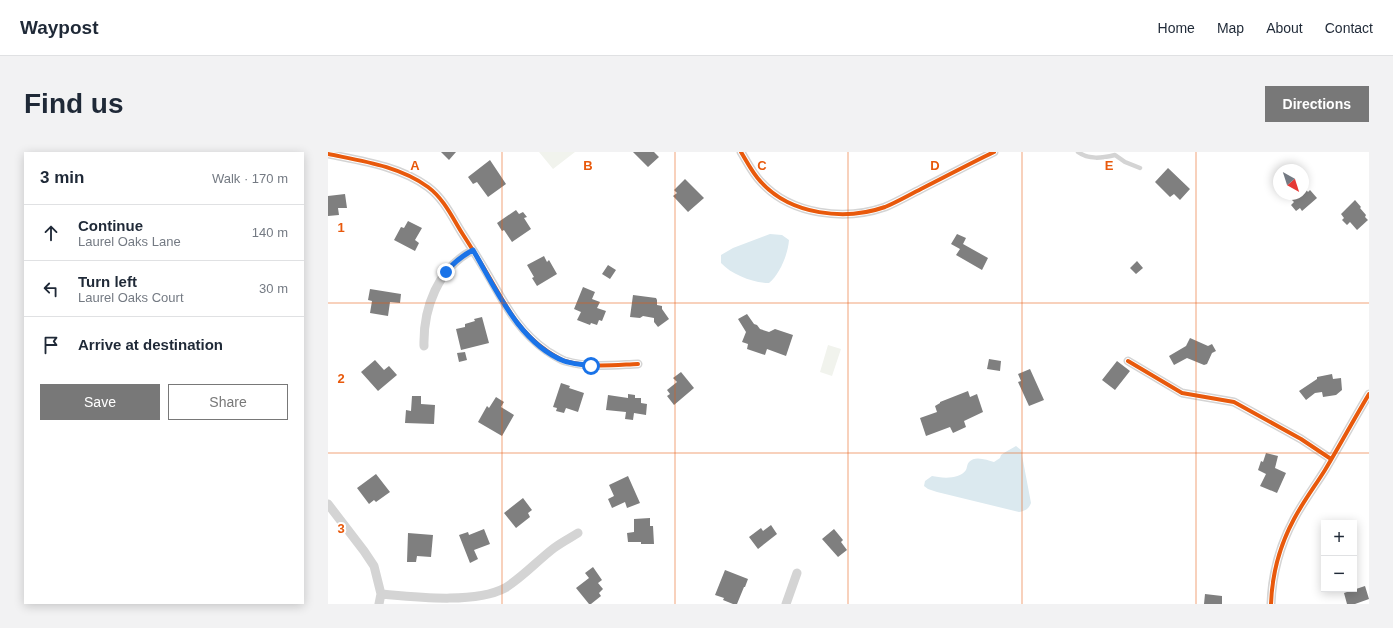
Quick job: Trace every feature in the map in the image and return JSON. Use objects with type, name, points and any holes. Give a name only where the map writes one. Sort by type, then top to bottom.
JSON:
[{"type":"street","points":[[741,152],[760,181],[780,198],[793,205],[827,214],[865,212],[886,206],[994,152]]},
{"type":"street","points":[[328,154],[396,170],[428,187],[437,195],[445,204],[516,322],[532,339],[546,350],[564,361],[591,366],[638,364]]},
{"type":"street","points":[[424,346],[426,315],[434,292],[446,272],[454,263],[473,250]]},
{"type":"street","points":[[1128,361],[1182,393],[1234,402],[1301,439],[1331,459]]},
{"type":"street","points":[[1271,604],[1274,575],[1286,535],[1294,519],[1369,394]]},
{"type":"street","points":[[328,504],[374,566],[381,594],[379,604]]},
{"type":"street","points":[[381,594],[450,600],[483,596],[504,589],[554,548],[578,533]]},
{"type":"street","points":[[786,604],[797,573]]},
{"type":"lane","points":[[1078,152],[1083,156],[1101,158],[1115,155],[1140,168]]},
{"type":"shaded area","points":[[539,152],[575,152],[553,169]]},
{"type":"shaded area","points":[[770,234],[782,235],[789,240],[783,263],[777,274],[769,283],[757,282],[744,278],[737,275],[721,263],[721,255],[733,248]]},
{"type":"shaded area","points":[[828,345],[841,349],[832,376],[820,372]]},
{"type":"shaded area","points":[[1016,446],[1021,450],[1031,503],[1025,510],[1019,512],[937,492],[924,486],[925,481],[932,476],[945,478],[955,477],[966,470],[968,463],[972,460],[978,458],[994,462],[1000,458],[1001,455]]},
{"type":"building","points":[[441,152],[456,152],[449,160]]},
{"type":"building","points":[[633,152],[654,152],[659,157],[648,167]]},
{"type":"building","points":[[490,160],[506,184],[488,197],[477,182],[473,184],[468,177]]},
{"type":"building","points":[[1168,168],[1190,189],[1180,200],[1174,194],[1170,197],[1155,182]]},
{"type":"building","points":[[685,179],[704,198],[688,212],[673,196],[677,193],[674,190]]},
{"type":"building","points":[[1310,190],[1317,198],[1302,211],[1300,208],[1296,211],[1291,205],[1294,202],[1292,200],[1309,200]]},
{"type":"building","points":[[345,194],[347,208],[338,208],[339,215],[328,216],[328,196]]},
{"type":"building","points":[[1355,200],[1361,207],[1360,208],[1368,220],[1357,230],[1350,222],[1347,225],[1342,220],[1344,218],[1341,214]]},
{"type":"building","points":[[516,210],[519,214],[523,212],[527,217],[524,218],[531,229],[512,242],[497,223]]},
{"type":"building","points":[[408,221],[422,228],[415,240],[419,243],[415,251],[394,240],[401,227],[404,228]]},
{"type":"building","points":[[957,234],[966,238],[963,244],[988,258],[982,270],[956,255],[960,249],[951,244]]},
{"type":"building","points":[[544,256],[547,262],[549,260],[557,274],[537,286],[527,265]]},
{"type":"building","points":[[1137,261],[1143,268],[1136,274],[1130,268]]},
{"type":"building","points":[[608,265],[616,270],[610,279],[602,274]]},
{"type":"building","points":[[583,287],[595,292],[592,299],[600,302],[597,308],[606,311],[602,321],[599,320],[597,325],[591,323],[590,325],[577,320],[581,312],[574,309]]},
{"type":"building","points":[[370,289],[401,294],[400,303],[390,302],[388,316],[370,313],[372,301],[368,300]]},
{"type":"building","points":[[633,295],[656,298],[657,305],[662,306],[662,309],[669,319],[658,327],[654,322],[654,318],[643,316],[640,318],[630,317]]},
{"type":"building","points":[[747,314],[754,324],[760,329],[769,332],[775,329],[793,335],[786,356],[767,349],[765,355],[747,349],[748,344],[742,342],[746,332],[738,319]]},
{"type":"building","points":[[482,317],[489,343],[461,350],[456,329],[465,327],[465,324]]},
{"type":"building","points":[[1190,338],[1208,346],[1212,344],[1216,351],[1212,353],[1207,364],[1204,365],[1187,358],[1174,365],[1169,356],[1186,346]]},
{"type":"building","points":[[465,352],[467,360],[459,362],[457,353]]},
{"type":"building","points":[[989,359],[1001,361],[1000,371],[987,369]]},
{"type":"building","points":[[375,360],[384,370],[389,366],[397,375],[378,391],[361,372]]},
{"type":"building","points":[[1117,361],[1130,371],[1115,390],[1102,380]]},
{"type":"building","points":[[1030,369],[1044,400],[1029,406],[1018,382],[1021,381],[1018,374]]},
{"type":"building","points":[[681,372],[694,388],[674,405],[667,396],[670,394],[667,390],[677,382],[673,378]]},
{"type":"building","points":[[1332,374],[1333,379],[1341,378],[1342,390],[1336,395],[1323,397],[1322,392],[1315,393],[1306,400],[1299,391],[1317,379],[1317,377]]},
{"type":"building","points":[[561,383],[570,386],[569,388],[584,393],[578,412],[566,408],[564,413],[556,411],[557,408],[553,407]]},
{"type":"building","points":[[968,391],[970,397],[977,394],[983,412],[964,421],[966,427],[953,433],[950,427],[926,436],[920,418],[937,412],[935,406],[940,402]]},
{"type":"building","points":[[628,394],[635,395],[635,398],[641,398],[641,403],[647,404],[646,415],[634,413],[633,420],[625,419],[626,412],[606,410],[608,395],[628,398]]},
{"type":"building","points":[[412,396],[421,396],[421,404],[435,405],[434,424],[405,423],[406,410],[411,411]]},
{"type":"building","points":[[496,397],[504,402],[501,407],[514,415],[502,436],[478,422],[487,406],[489,408]]},
{"type":"building","points":[[1266,453],[1278,456],[1275,468],[1286,473],[1277,493],[1260,486],[1266,474],[1258,470]]},
{"type":"building","points":[[376,474],[390,492],[376,502],[374,500],[369,504],[357,488]]},
{"type":"building","points":[[628,476],[640,503],[627,508],[625,502],[612,508],[608,499],[614,496],[609,485]]},
{"type":"building","points":[[523,498],[532,510],[528,513],[530,517],[516,528],[504,513]]},
{"type":"building","points":[[650,518],[650,526],[653,526],[654,544],[628,542],[627,533],[634,532],[634,519]]},
{"type":"building","points":[[771,525],[777,534],[758,549],[749,537],[761,528],[763,531]]},
{"type":"building","points":[[484,529],[490,544],[474,550],[478,559],[470,563],[459,535],[468,532],[469,535]]},
{"type":"building","points":[[834,529],[843,540],[841,542],[847,550],[838,557],[822,539]]},
{"type":"building","points":[[408,533],[433,535],[431,557],[417,556],[416,562],[407,562]]},
{"type":"building","points":[[593,567],[602,580],[598,583],[603,589],[599,593],[601,596],[589,604],[576,588],[589,578],[585,573]]},
{"type":"building","points":[[725,570],[748,579],[737,604],[723,600],[724,598],[715,595]]},
{"type":"building","points":[[1365,586],[1369,599],[1355,604],[1347,604],[1344,593],[1357,592],[1357,589]]},
{"type":"building","points":[[1205,594],[1222,596],[1222,604],[1204,604]]},
{"type":"cycle path","points":[[741,152],[755,175],[773,193],[787,202],[803,208],[836,214],[853,214],[885,207],[994,152]]},
{"type":"cycle path","points":[[328,154],[393,169],[417,180],[434,192],[447,208],[482,264],[506,307],[528,335],[547,351],[565,361],[583,365],[602,366],[638,364]]},
{"type":"cycle path","points":[[1128,361],[1182,393],[1234,402],[1301,439],[1331,459]]},
{"type":"cycle path","points":[[1271,604],[1275,571],[1289,529],[1369,394]]},
{"type":"route","points":[[446,272],[454,263],[473,250],[516,322],[529,336],[542,347],[564,361],[591,366]]}]
